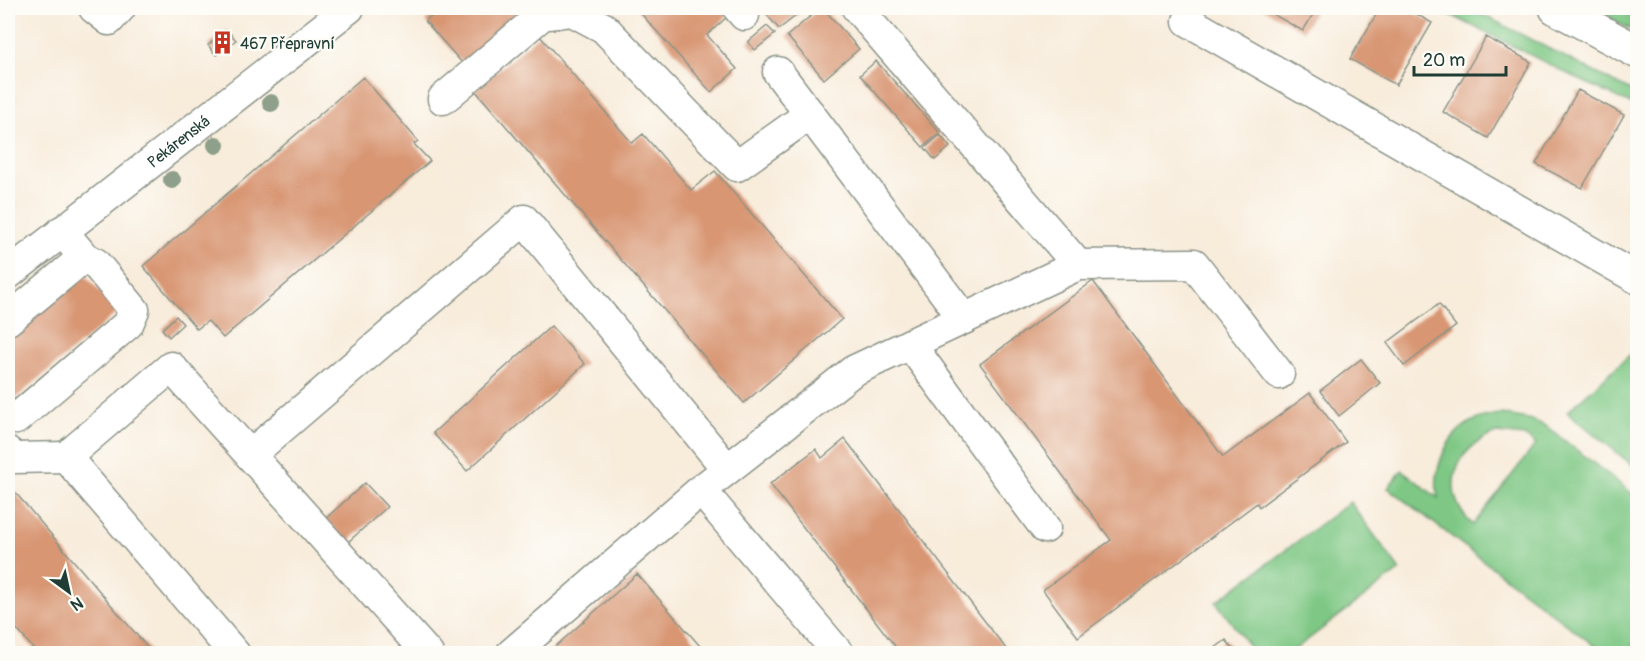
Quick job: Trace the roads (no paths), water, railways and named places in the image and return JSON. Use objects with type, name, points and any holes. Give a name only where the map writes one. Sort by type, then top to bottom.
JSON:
[{"type":"main road","points":[[1556,8],[1638,52]]},
{"type":"street","points":[[94,8],[108,20],[120,8]]},
{"type":"street","name":"Pekárenská","points":[[8,274],[349,8]]},
{"type":"street","points":[[857,8],[1078,265]]},
{"type":"street","points":[[443,99],[542,15],[572,11],[604,28],[736,166],[810,114]]},
{"type":"street","points":[[1188,21],[1638,279]]},
{"type":"street","points":[[778,72],[964,319]]},
{"type":"street","points":[[250,455],[524,220],[728,470]]},
{"type":"street","points":[[8,415],[16,419],[128,324],[134,310],[95,263],[84,257],[62,231]]},
{"type":"street","points":[[8,320],[84,257]]},
{"type":"street","points":[[511,654],[701,490],[853,371],[1078,265],[1194,264],[1279,374]]},
{"type":"street","points":[[910,344],[1045,528]]},
{"type":"street","points":[[8,452],[14,458],[66,457],[171,367],[428,654]]},
{"type":"street","points":[[66,457],[235,654]]},
{"type":"street","points":[[701,490],[839,654]]},
{"type":"place","name":"467 Přepravní","points":[[222,43]]}]
